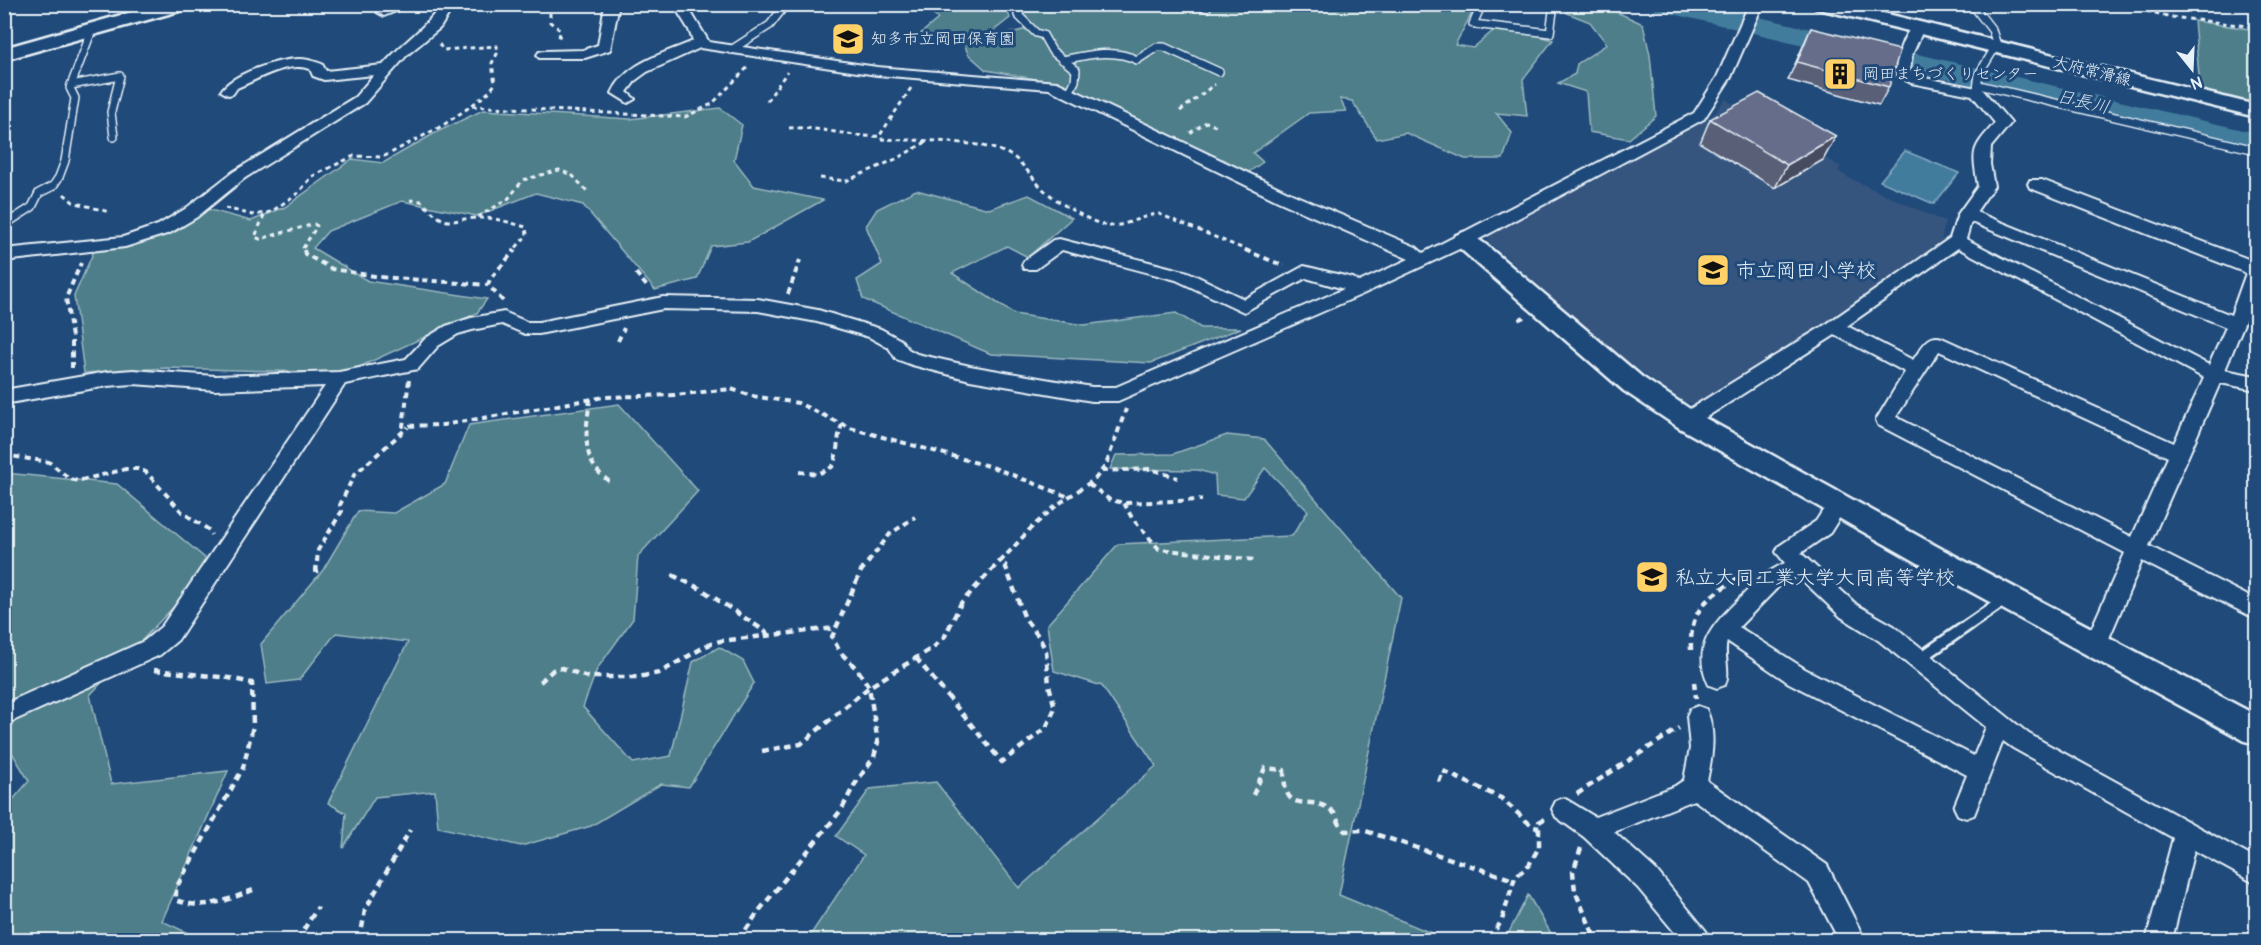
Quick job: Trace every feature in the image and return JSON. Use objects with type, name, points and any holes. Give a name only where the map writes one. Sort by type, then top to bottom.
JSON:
[{"type":"street","points":[[4,54],[183,4]]},
{"type":"street","points":[[384,12],[408,4]]},
{"type":"street","points":[[544,55],[585,54],[605,47],[612,4]]},
{"type":"street","points":[[679,4],[704,45],[818,63],[920,75],[1052,85],[1286,198],[1410,251],[1421,260]]},
{"type":"street","points":[[4,398],[107,378],[133,377],[215,383],[339,378],[412,364],[432,342],[453,330],[504,318],[525,328],[539,328],[663,303],[758,305],[789,310],[875,333],[895,344],[902,354],[912,359],[1092,394],[1118,394],[1357,290],[1464,240],[1699,116],[1717,92],[1756,4]]},
{"type":"street","name":"大府常滑線","points":[[1822,4],[2256,111]]},
{"type":"street","points":[[4,255],[125,242],[164,229],[202,205],[239,175],[360,100],[402,52],[435,25],[445,9]]},
{"type":"street","points":[[1687,420],[1834,327],[1957,242],[1966,214],[1986,186],[1982,164],[1983,146],[2003,123],[1978,87],[1916,80],[1903,73],[1904,60],[1917,28]]},
{"type":"street","points":[[628,99],[619,93],[620,88],[634,76],[662,58],[701,42]]},
{"type":"street","points":[[228,90],[232,85],[291,64],[312,64],[317,67],[318,73],[324,76],[387,69]]},
{"type":"street","points":[[2036,184],[2255,278],[2096,643]]},
{"type":"street","points":[[1966,214],[2236,324]]},
{"type":"street","points":[[1464,240],[1633,384],[1687,420],[2256,731]]},
{"type":"street","points":[[1957,242],[2214,375],[2256,383]]},
{"type":"street","points":[[1030,265],[1059,244],[1080,248],[1182,276],[1244,306],[1304,272],[1347,282],[1357,290]]},
{"type":"street","points":[[1834,327],[1916,370]]},
{"type":"street","points":[[2178,453],[1936,342],[1885,420],[2256,610]]},
{"type":"street","points":[[4,715],[143,653],[170,633],[339,378]]},
{"type":"street","points":[[1717,678],[1713,654],[1715,643],[1724,628],[1823,527],[1838,504]]},
{"type":"street","points":[[1793,559],[1849,611],[1886,633],[1998,725],[2021,741],[2256,872]]},
{"type":"street","points":[[1724,628],[1797,676],[1981,771]]},
{"type":"street","points":[[1589,827],[1683,794],[1694,786],[1702,748],[1698,716]]},
{"type":"street","points":[[1966,807],[1998,725]]},
{"type":"street","points":[[1694,786],[1818,874],[1852,940]]},
{"type":"street","points":[[1564,809],[1589,827],[1647,879],[1697,940]]},
{"type":"street","points":[[2159,940],[2186,833]]},
{"type":"lane","points":[[732,50],[783,14],[786,4]]},
{"type":"lane","points":[[1024,4],[1018,15],[1036,33],[1043,35],[1052,51],[1077,73],[1076,81],[1069,93]]},
{"type":"lane","points":[[1198,4],[1207,8]]},
{"type":"lane","points":[[1482,4],[1473,24],[1550,33],[1554,4]]},
{"type":"lane","points":[[1971,4],[1977,14],[1990,26],[1998,41],[1979,74],[1978,87],[2256,150]]},
{"type":"lane","points":[[2108,4],[2116,6],[2118,4]]},
{"type":"lane","points":[[4,225],[25,213],[32,207],[39,193],[52,186],[57,180],[65,161],[75,98],[69,88],[92,30]]},
{"type":"lane","points":[[1063,60],[1095,53],[1131,55],[1137,60],[1157,47],[1164,47],[1219,72]]},
{"type":"lane","points":[[71,85],[120,76],[109,111],[114,137]]},
{"type":"lane","points":[[1919,659],[1997,605],[2004,595]]},
{"type":"path","points":[[550,4],[550,22],[560,30],[559,39]]},
{"type":"path","points":[[2129,7],[2172,16],[2256,27]]},
{"type":"path","points":[[202,205],[264,215],[298,193],[313,176],[354,156],[383,157],[442,126],[471,106],[496,85],[497,80],[492,63],[497,54],[497,46],[443,50],[439,47],[440,29],[446,16],[445,9]]},
{"type":"path","points":[[767,101],[789,69],[818,63]]},
{"type":"path","points":[[471,106],[685,117],[697,115],[711,106],[748,67]]},
{"type":"path","points":[[1180,111],[1218,82],[1214,78],[1219,72]]},
{"type":"path","points":[[880,136],[920,75]]},
{"type":"path","points":[[1195,129],[1206,122],[1218,127]]},
{"type":"path","points":[[789,128],[821,129],[854,138],[880,136],[882,139],[984,147],[1008,153],[1017,159],[1026,172],[1046,192],[1104,225],[1119,225],[1149,214],[1159,214],[1301,273]]},
{"type":"path","points":[[820,178],[846,181],[896,159],[926,142]]},
{"type":"path","points":[[477,218],[508,199],[523,180],[558,170],[572,175],[588,192]]},
{"type":"path","points":[[57,180],[65,197],[109,212]]},
{"type":"path","points":[[410,200],[421,201],[438,219],[445,222],[477,218],[525,227],[526,235],[490,279],[488,285]]},
{"type":"path","points":[[264,215],[255,237],[260,239],[308,224],[317,226],[303,248],[305,254],[332,269],[380,277],[488,285],[503,300],[504,318]]},
{"type":"path","points":[[53,388],[73,366],[72,337],[66,298],[79,266],[92,247]]},
{"type":"path","points":[[789,310],[791,306],[788,292],[792,288],[795,266],[800,260]]},
{"type":"path","points":[[412,364],[403,426],[443,425],[590,399],[675,395],[731,389],[752,396],[798,403],[842,425],[992,467],[1069,497]]},
{"type":"path","points":[[762,751],[801,744],[869,687],[934,647],[945,636],[961,603],[1031,528],[1089,484],[1102,471],[1127,404],[1126,390]]},
{"type":"path","points":[[590,399],[587,453],[592,468],[601,478],[612,483]]},
{"type":"path","points":[[799,472],[818,476],[823,474],[837,455],[837,439],[842,425]]},
{"type":"path","points":[[316,573],[318,550],[342,511],[340,505],[354,475],[408,427]]},
{"type":"path","points":[[4,455],[49,462],[70,479],[78,481],[126,468],[146,472],[182,512],[209,530],[213,541],[215,561],[218,563]]},
{"type":"path","points":[[1102,471],[1150,470],[1178,478]]},
{"type":"path","points":[[1089,484],[1110,500],[1124,503],[1202,500]]},
{"type":"path","points":[[1124,503],[1132,518],[1159,549],[1255,560]]},
{"type":"path","points":[[739,940],[758,912],[842,809],[853,787],[874,757],[878,742],[869,687],[858,669],[840,652],[832,637],[861,571],[890,534],[915,517]]},
{"type":"path","points":[[1692,659],[1689,637],[1690,622],[1697,610],[1714,594],[1752,570],[1793,559]]},
{"type":"path","points":[[916,658],[1002,762],[1046,728],[1054,708],[1049,686],[1046,651],[1039,637],[1025,619],[1005,565],[1000,562]]},
{"type":"path","points":[[672,575],[724,603],[744,619],[766,632],[768,637]]},
{"type":"path","points":[[540,682],[553,670],[562,668],[587,677],[638,677],[659,672],[720,641],[835,628]]},
{"type":"path","points":[[143,653],[143,664],[155,670],[252,682],[254,693],[249,750],[243,768],[176,888],[176,900],[186,906],[207,905],[253,890]]},
{"type":"path","points":[[1490,940],[1502,920],[1514,880],[1529,865],[1539,847],[1539,822],[1564,809],[1581,791],[1698,716],[1693,671]]},
{"type":"path","points":[[1253,795],[1265,768],[1284,770],[1283,782],[1286,792],[1294,801],[1323,807],[1333,812],[1345,831],[1363,830],[1514,880]]},
{"type":"path","points":[[1439,782],[1443,771],[1501,798],[1533,827],[1539,828]]},
{"type":"path","points":[[1589,827],[1573,872],[1575,891],[1596,940]]},
{"type":"path","points":[[360,940],[365,910],[410,831]]},
{"type":"path","points":[[297,940],[318,907]]},
{"type":"shaded area","name":"市立岡田小学校","points":[[1725,99],[1841,167],[1838,171],[1849,178],[1945,222],[1940,248],[1800,340],[1695,404],[1683,402],[1614,352],[1488,241],[1490,232],[1698,125],[1713,115]]},
{"type":"shaded area","points":[[1905,151],[1959,173],[1934,204],[1880,181]]},
{"type":"green space","points":[[1395,4],[1474,9],[1455,45],[1473,48],[1501,24],[1553,40],[1523,79],[1527,116],[1496,113],[1512,133],[1503,159],[1465,159],[1406,133],[1377,139],[1352,101],[1340,99],[1346,111],[1309,113],[1253,153],[1263,162],[1246,174],[1063,84],[986,70],[968,54],[964,43],[918,36],[938,19],[923,5],[1005,5],[1010,18],[987,36],[1000,36],[1034,27],[1022,14],[1029,5]]},
{"type":"green space","points":[[1565,5],[1601,5],[1643,24],[1650,55],[1656,116],[1629,139],[1589,132],[1586,92],[1558,83],[1575,74],[1577,64],[1607,44],[1590,22],[1567,13]]},
{"type":"green space","points":[[2194,21],[2256,30],[2256,110],[2201,97]]},
{"type":"green space","points":[[720,108],[742,125],[734,160],[754,186],[823,200],[748,242],[711,246],[697,279],[655,290],[583,205],[536,193],[477,216],[402,201],[328,231],[313,248],[368,281],[487,299],[477,313],[346,373],[167,368],[84,373],[74,296],[94,251],[177,231],[207,209],[251,221],[285,207],[352,159],[383,163],[437,132],[483,110],[630,119]]},
{"type":"green space","points":[[916,190],[989,209],[1029,195],[1072,218],[1028,257],[1007,246],[952,273],[1014,314],[1084,325],[1176,313],[1201,328],[1241,328],[1151,363],[991,354],[863,299],[857,280],[882,264],[866,226],[877,209]]},
{"type":"green space","points":[[619,404],[698,491],[638,556],[633,619],[597,669],[583,707],[633,763],[671,756],[693,662],[719,647],[743,661],[754,683],[689,787],[661,784],[591,826],[521,846],[438,827],[435,791],[375,797],[343,848],[346,813],[328,803],[408,642],[336,633],[299,680],[267,684],[261,644],[323,570],[358,511],[394,513],[445,484],[469,425]]},
{"type":"green space","points":[[1227,435],[1264,439],[1401,598],[1339,895],[1448,940],[807,940],[864,855],[836,836],[870,789],[936,782],[1019,888],[1156,766],[1102,686],[1054,671],[1047,625],[1118,544],[1292,536],[1308,511],[1265,468],[1244,498],[1216,495],[1215,475],[1198,470],[1110,469],[1116,455],[1173,454]]},
{"type":"green space","points":[[5,473],[117,484],[206,559],[180,600],[90,695],[111,784],[228,771],[162,921],[203,940],[5,940],[5,809],[29,781],[5,741]]},
{"type":"green space","points":[[1528,895],[1555,940],[1505,940]]},
{"type":"building","points":[[1811,28],[1900,50],[1889,87],[1797,62]]},
{"type":"building","points":[[1759,93],[1836,136],[1787,165],[1710,119]]},
{"type":"waterway","name":"日長川","points":[[1665,4],[2256,143]]},
{"type":"place","name":"知多市立岡田保育園","points":[[848,39]]},
{"type":"place","name":"岡田まちづくりセンター","points":[[1840,74]]},
{"type":"place","name":"市立岡田小学校","points":[[1713,270]]},
{"type":"place","name":"私立大同工業大学大同高等学校","points":[[1652,577]]}]
